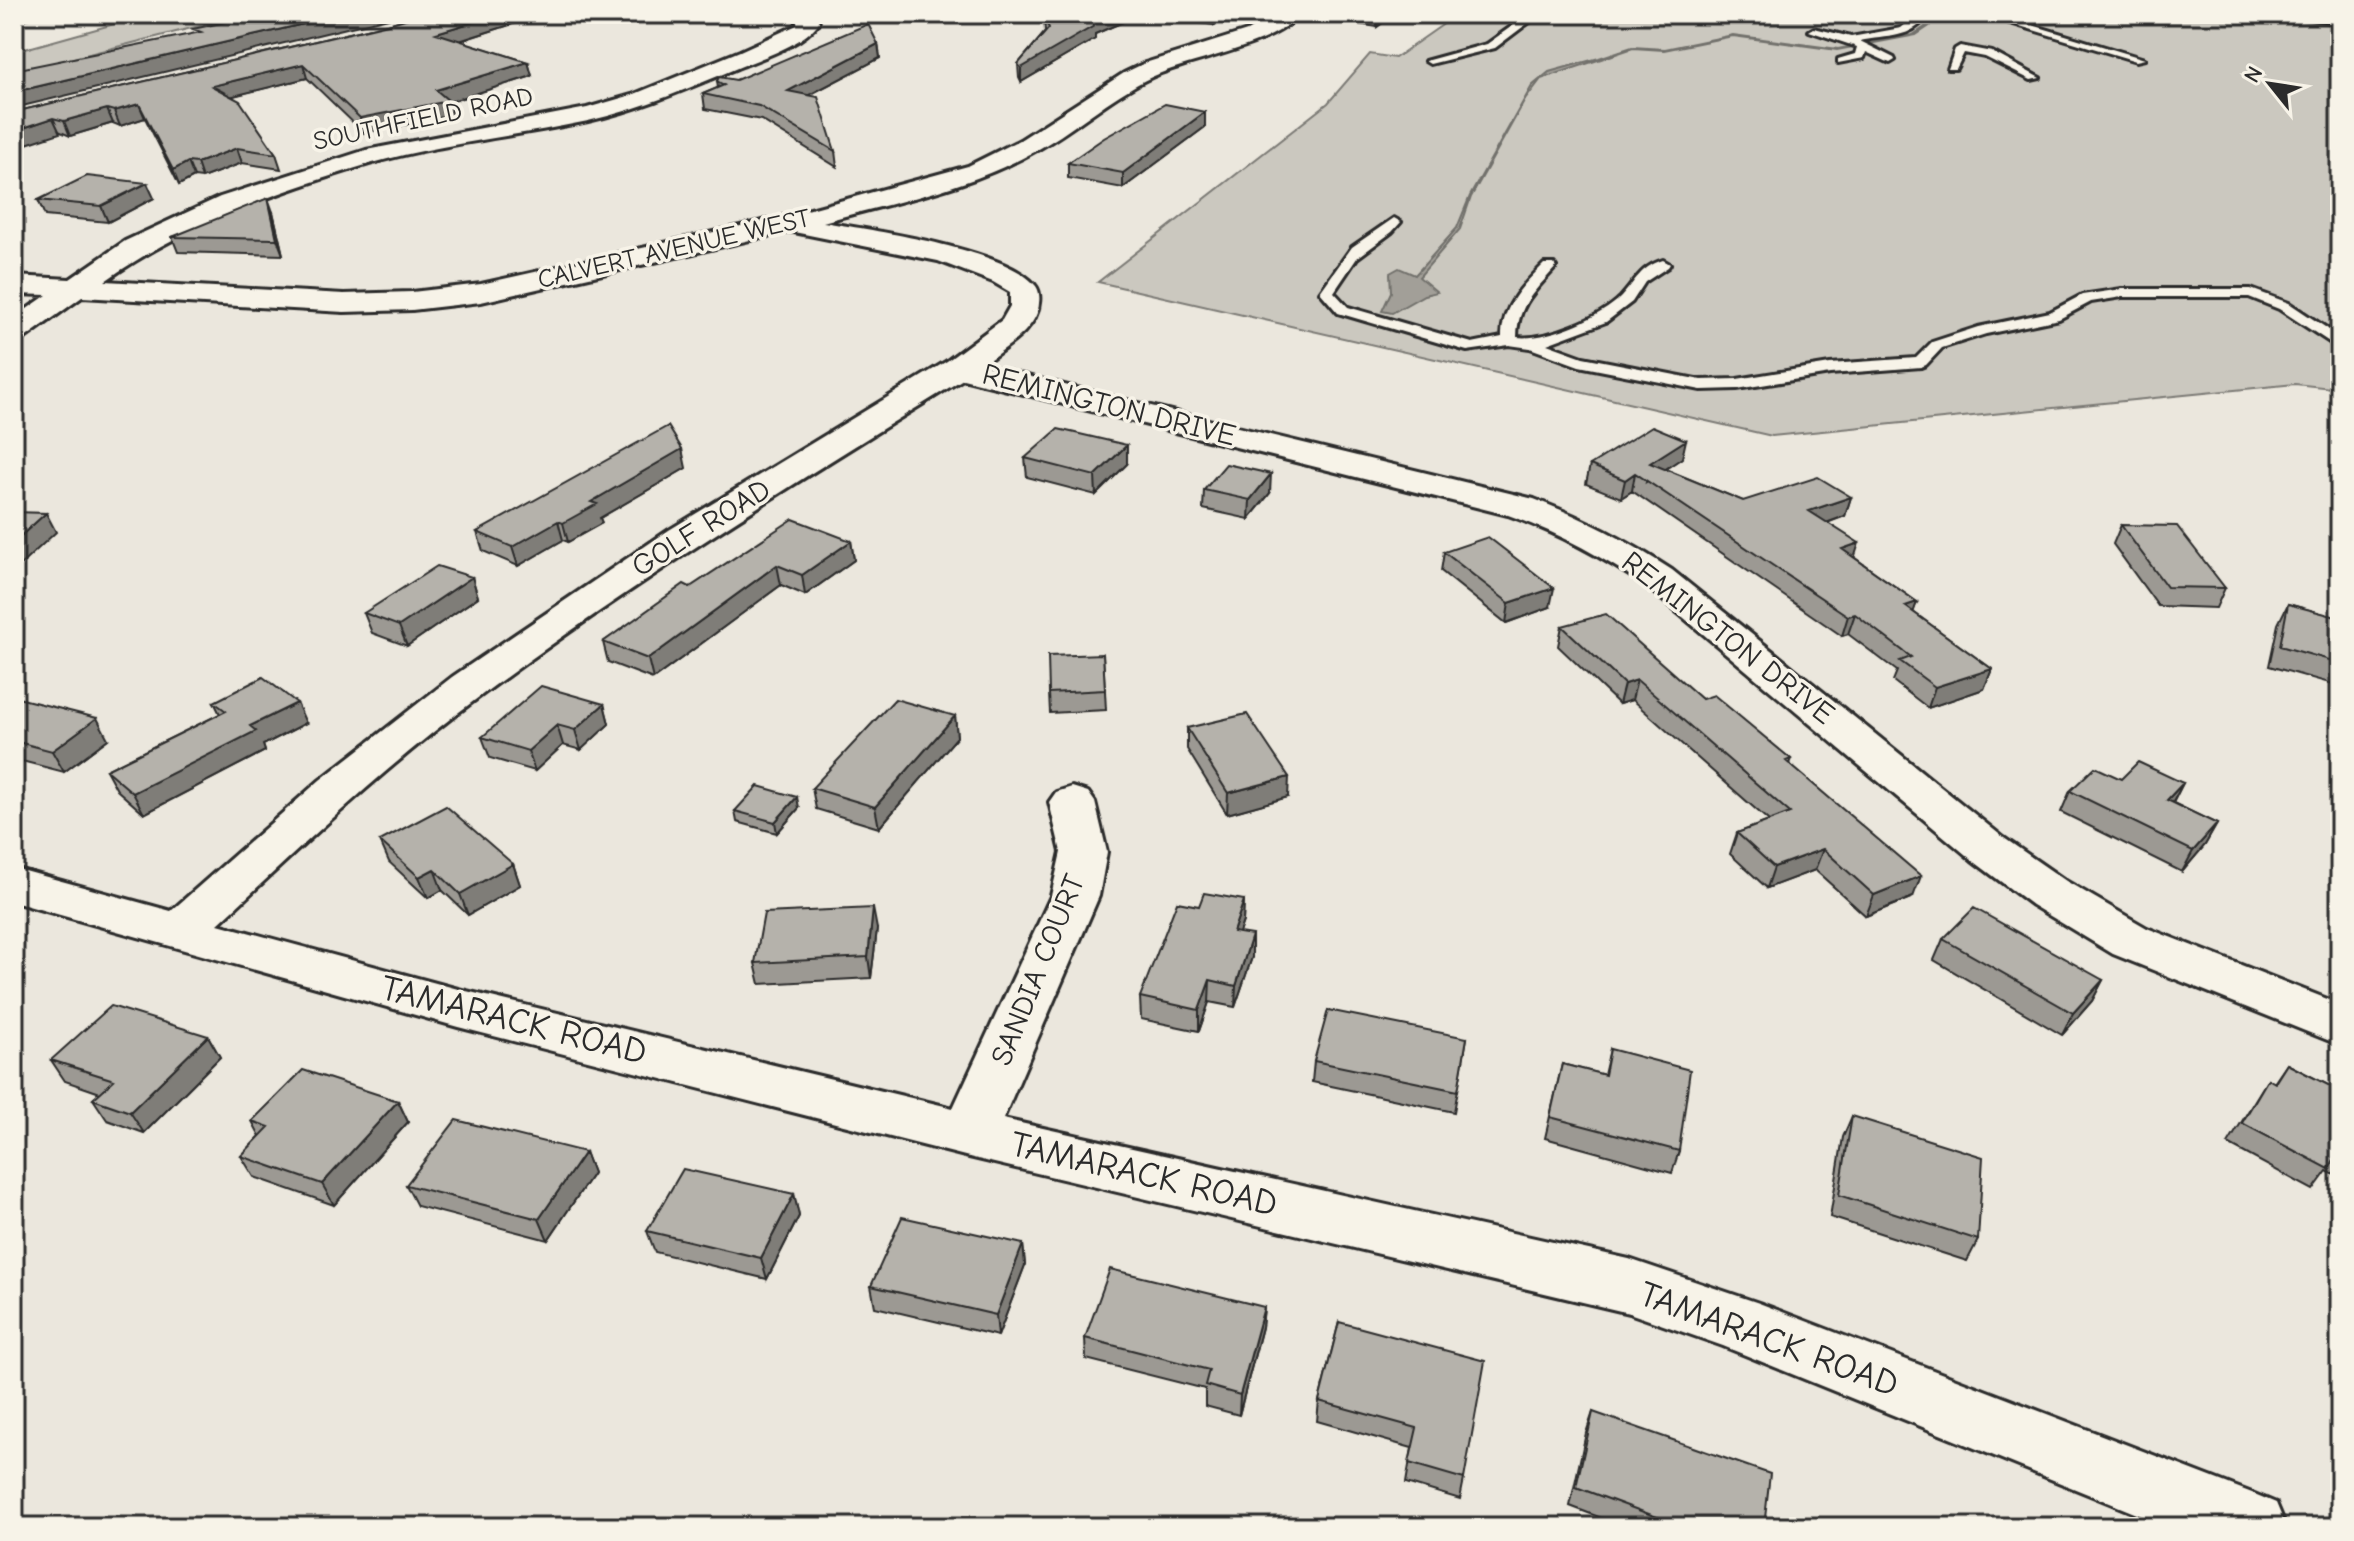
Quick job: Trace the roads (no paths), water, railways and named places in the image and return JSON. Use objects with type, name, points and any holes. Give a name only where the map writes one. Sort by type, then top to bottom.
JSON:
[{"type":"street","name":"SOUTHFIELD ROAD","points":[[14,332],[135,247],[251,194],[366,157],[563,120],[640,100],[748,56],[804,29],[809,22],[806,14]]},
{"type":"street","name":"CALVERT AVENUE WEST","points":[[14,285],[344,303],[412,301],[481,293],[790,223],[995,165],[1132,78],[1153,68],[1254,35],[1290,14]]},
{"type":"street","name":"GOLF ROAD","points":[[181,930],[336,790],[480,677],[682,538],[958,368],[1013,326],[1025,306],[1024,289],[1006,275],[975,262],[790,223]]},
{"type":"street","name":"REMINGTON DRIVE","points":[[958,368],[1483,497],[1568,524],[1614,548],[1659,578],[1988,849],[2049,893],[2130,941],[2340,1025]]},
{"type":"street","name":"SANDIA COURT","points":[[969,1134],[1075,896],[1084,852],[1072,802]]},
{"type":"street","name":"TAMARACK ROAD","points":[[14,885],[458,1008],[969,1134],[1629,1286],[1737,1323],[2252,1527]]},
{"type":"lane","points":[[1430,61],[1491,46],[1535,14]]},
{"type":"lane","points":[[1858,45],[1859,37],[1909,30],[1921,21],[1923,14]]},
{"type":"lane","points":[[1985,14],[2140,59]]},
{"type":"lane","points":[[2295,14],[2340,20]]},
{"type":"lane","points":[[1814,31],[1858,45],[1890,60]]},
{"type":"lane","points":[[1842,61],[1860,56],[1864,51],[1858,45]]},
{"type":"lane","points":[[1952,67],[1960,49],[1973,49],[2035,78]]},
{"type":"lane","points":[[1394,222],[1388,231],[1366,242],[1351,256],[1327,292],[1343,310],[1472,348],[1509,340],[1533,344],[1579,361],[1701,385],[1737,384],[1830,369],[1921,362],[1937,345],[1983,330],[2054,316],[2087,298],[2122,293],[2251,293],[2284,306],[2340,344]]},
{"type":"lane","points":[[1533,344],[1601,319],[1627,299],[1640,279],[1663,264]]},
{"type":"lane","points":[[1509,340],[1508,324],[1517,302],[1549,267]]}]
